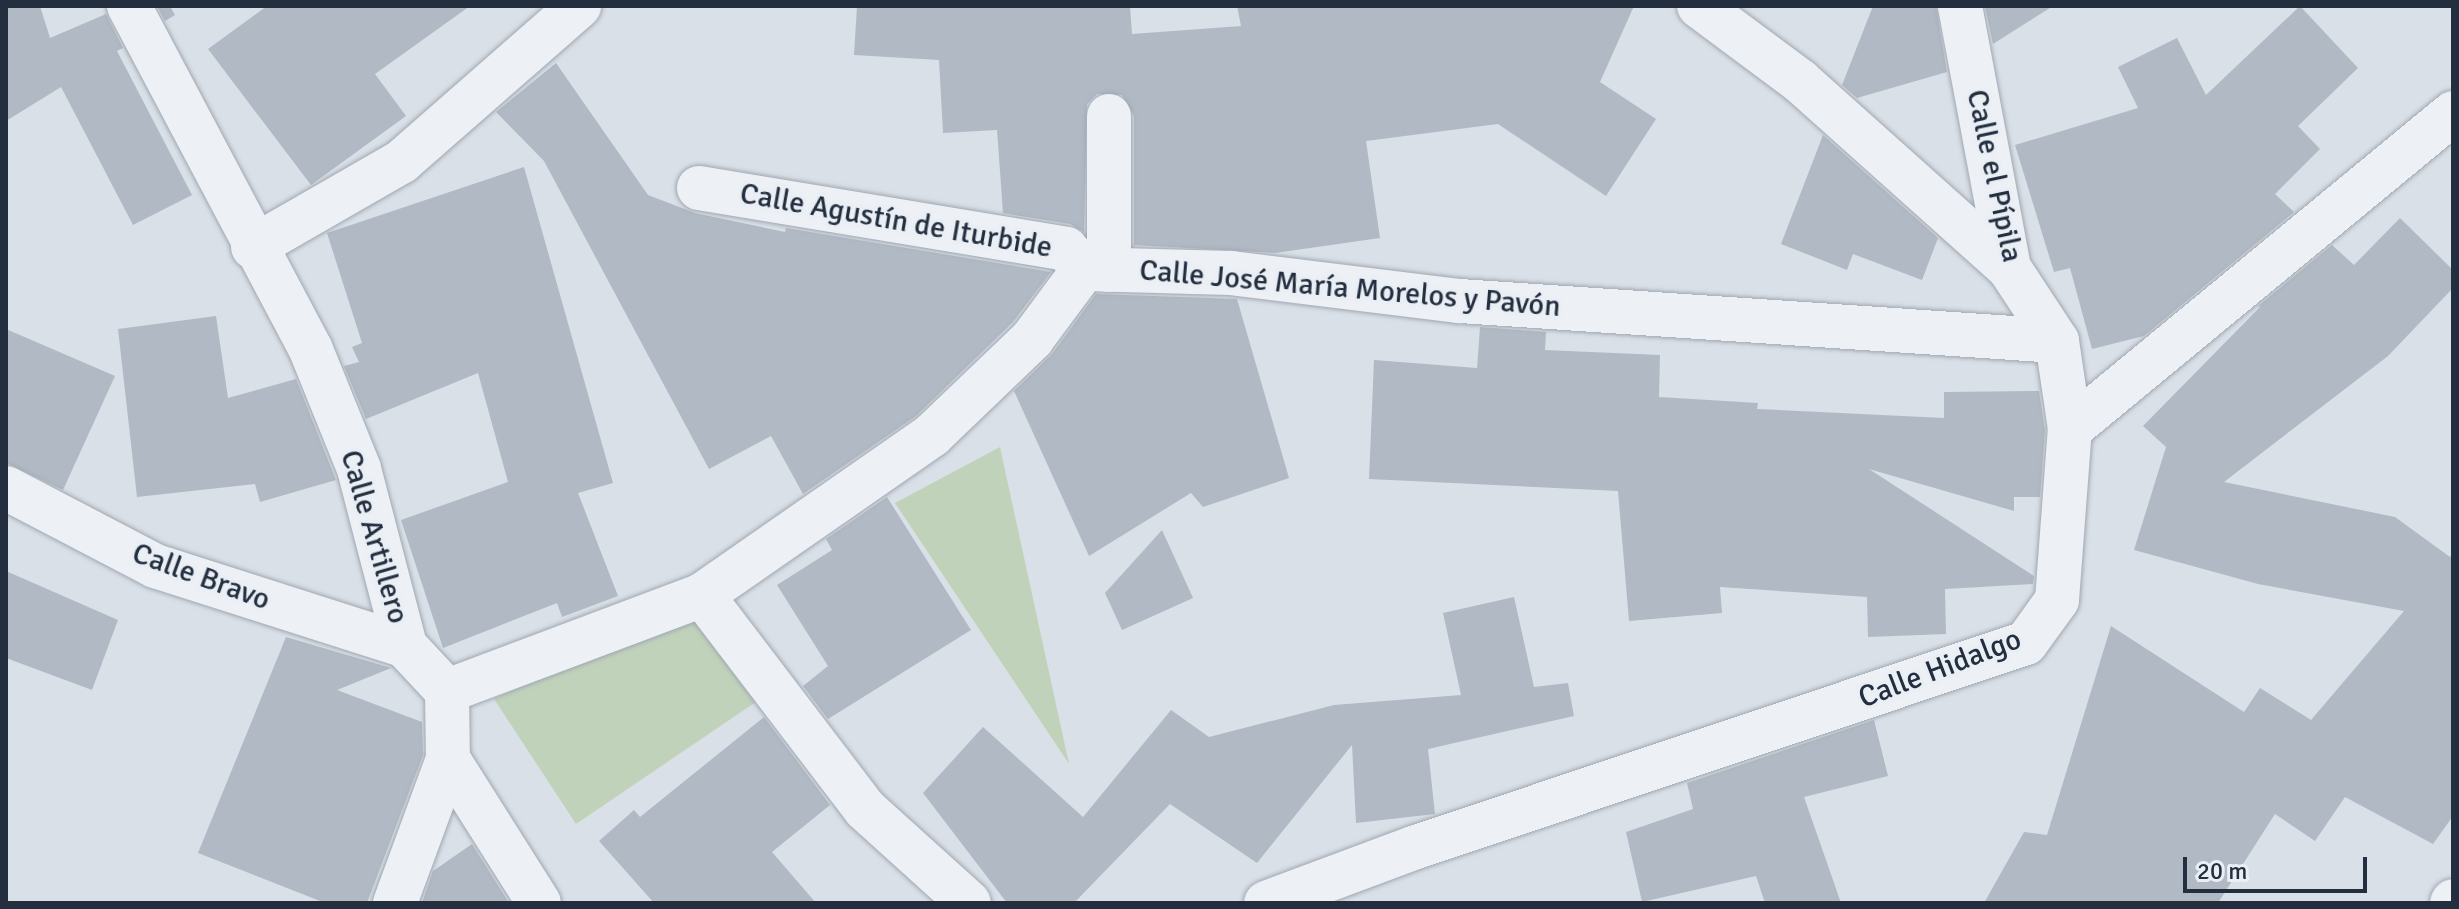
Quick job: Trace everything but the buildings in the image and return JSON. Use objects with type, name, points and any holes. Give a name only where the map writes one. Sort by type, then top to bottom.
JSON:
[{"type":"street","name":"Calle Artillero","points":[[129,6],[253,247],[311,350],[359,469],[405,646],[447,691]]},
{"type":"street","points":[[253,247],[401,162],[579,6]]},
{"type":"street","points":[[1699,6],[1800,81],[2009,268]]},
{"type":"street","name":"Calle el Pípila","points":[[1960,6],[2009,268],[2057,341],[2070,429]]},
{"type":"street","points":[[395,903],[448,759],[447,691],[702,595],[932,435],[1032,339],[1096,270],[1109,116]]},
{"type":"street","points":[[2070,429],[2452,116]]},
{"type":"street","name":"Calle Agustín de Iturbide","points":[[699,188],[1066,249],[1096,270]]},
{"type":"street","name":"Calle José María Morelos y Pavón","points":[[1096,270],[1231,273],[1460,301],[2057,341]]},
{"type":"street","name":"Calle Hidalgo","points":[[1266,903],[1413,848],[2026,643],[2057,600],[2070,429]]},
{"type":"street","name":"Calle Bravo","points":[[6,488],[155,566],[405,646]]},
{"type":"street","points":[[702,595],[865,809],[969,903]]},
{"type":"street","points":[[448,759],[539,903]]},
{"type":"green space","points":[[1000,447],[1069,764],[895,503]]},
{"type":"green space","points":[[694,605],[769,693],[576,824],[494,699]]}]
